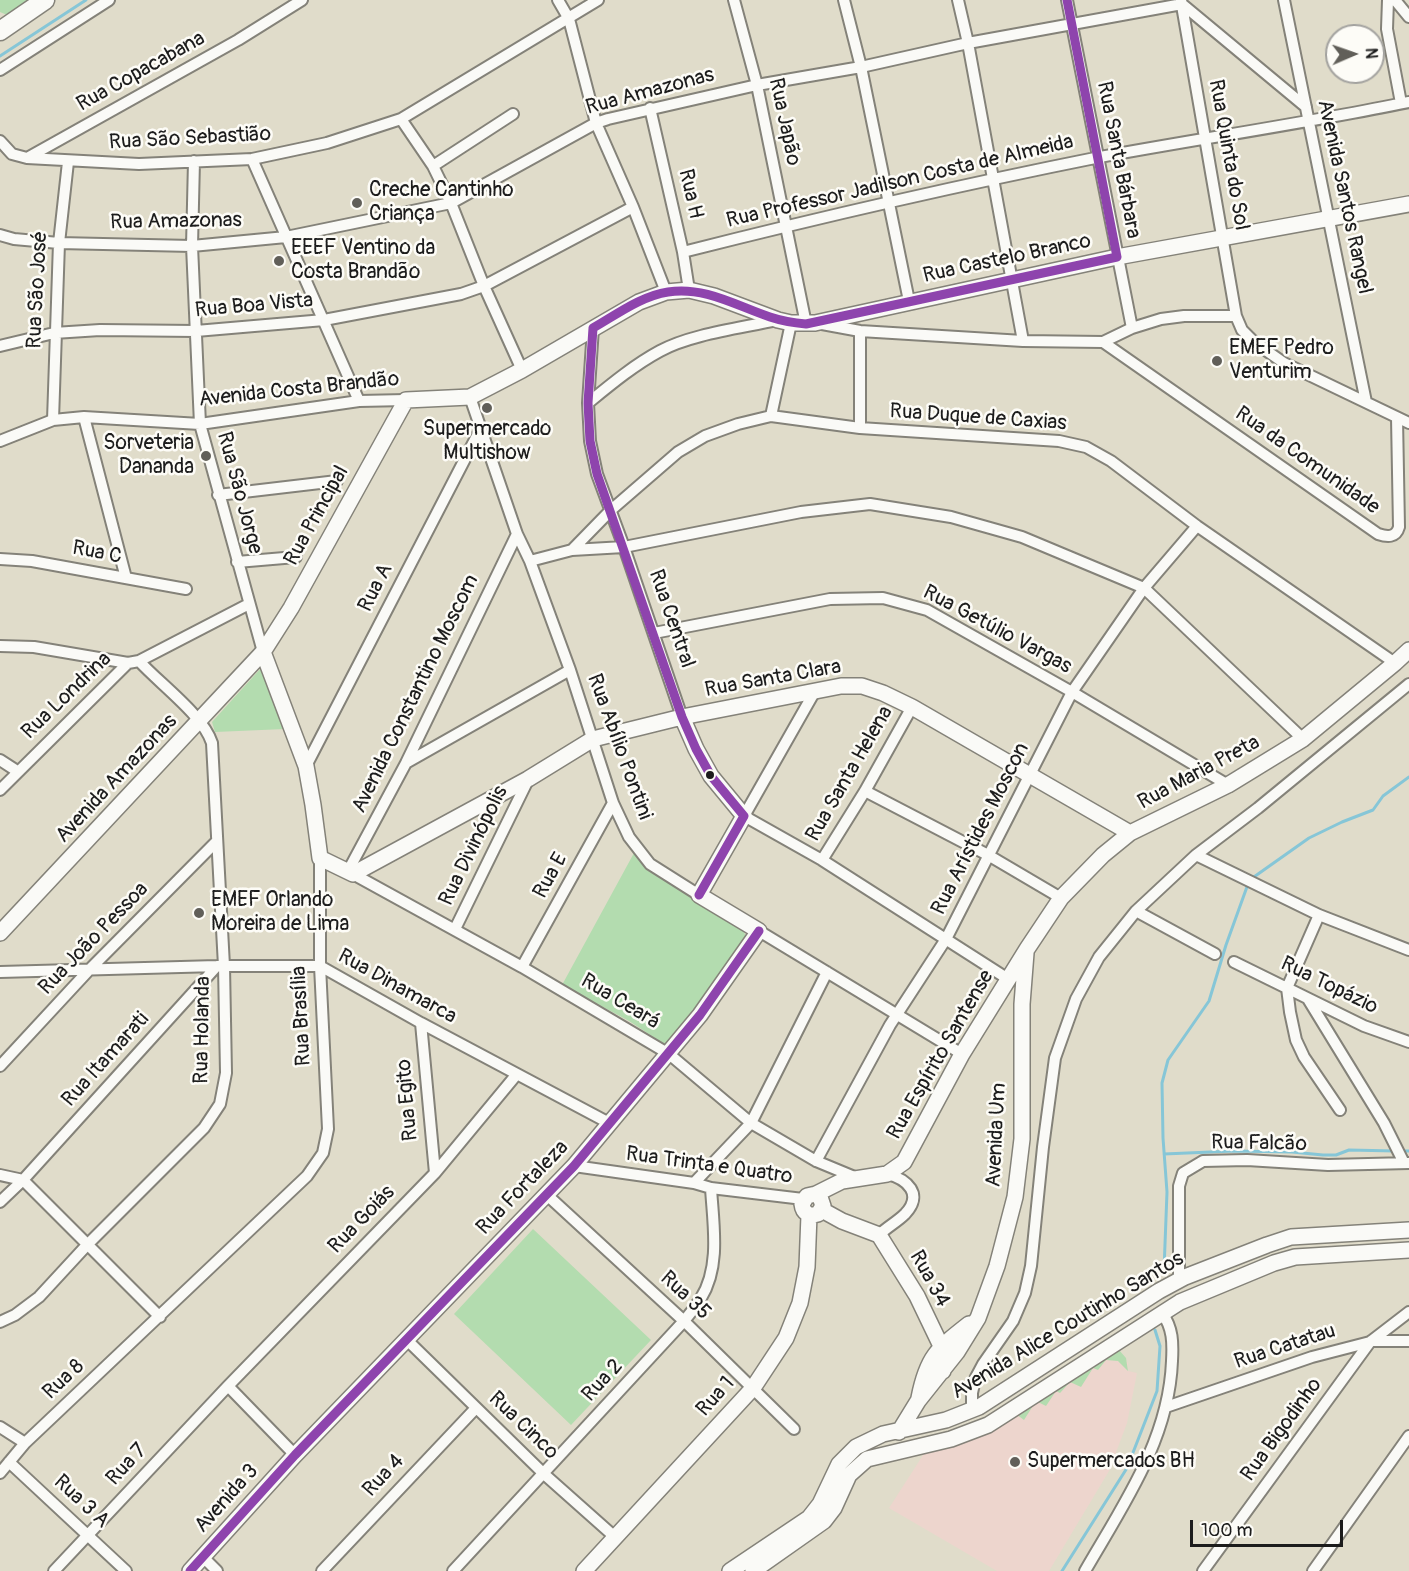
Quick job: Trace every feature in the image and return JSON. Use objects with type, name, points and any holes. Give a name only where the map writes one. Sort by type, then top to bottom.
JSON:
[{"type":"main road","points":[[0,31],[45,0]]},
{"type":"street","points":[[0,70],[109,0]]},
{"type":"street","name":"Rua Copacabana","points":[[27,158],[238,40],[302,0]]},
{"type":"street","points":[[558,0],[569,19],[596,123],[633,207],[666,292]]},
{"type":"street","name":"Rua São Sebastião","points":[[27,158],[68,162],[139,164],[252,159],[327,143],[401,119],[598,0]]},
{"type":"street","name":"Rua Japão","points":[[734,0],[757,85],[786,226],[797,322],[771,416]]},
{"type":"street","points":[[844,0],[861,67],[909,301]]},
{"type":"street","points":[[958,0],[1023,340]]},
{"type":"street","name":"Rua Santa Bárbara","points":[[1067,0],[1132,328]]},
{"type":"street","name":"Avenida Santos Rangel","points":[[1284,0],[1366,402]]},
{"type":"street","points":[[1388,0],[1387,29],[1405,103]]},
{"type":"street","points":[[1395,0],[1409,17]]},
{"type":"street","points":[[1181,2],[1306,107]]},
{"type":"street","name":"Rua Amazonas","points":[[0,235],[14,239],[59,243],[192,246],[285,237],[451,203],[596,123],[650,108],[1181,2]]},
{"type":"street","name":"Rua Quinta do Sol","points":[[1181,2],[1236,316]]},
{"type":"street","name":"Rua Professor Jadilson Costa de Almeida","points":[[683,252],[992,179],[1206,137],[1405,103]]},
{"type":"street","name":"Rua H","points":[[650,108],[683,252],[689,290]]},
{"type":"street","points":[[433,166],[513,114]]},
{"type":"street","points":[[401,119],[433,166],[451,203],[484,286],[522,370]]},
{"type":"street","points":[[0,141],[12,154],[27,158]]},
{"type":"street","points":[[252,159],[359,401]]},
{"type":"street","name":"Rua São Jorge","points":[[194,161],[192,246],[200,424],[263,652]]},
{"type":"street","name":"Rua São José","points":[[53,420],[54,333],[59,243],[68,162]]},
{"type":"street","name":"Rua Castelo Branco","points":[[797,322],[1117,258],[1409,204]]},
{"type":"street","name":"Rua Boa Vista","points":[[0,346],[54,333],[100,330],[196,330],[324,320],[461,294],[484,286],[633,207]]},
{"type":"street","name":"Avenida Costa Brandão","points":[[0,441],[53,420],[84,417],[200,424],[359,401],[470,397],[522,370],[639,302],[666,292],[689,290],[797,322],[860,331],[1103,342]]},
{"type":"street","points":[[1103,342],[1132,328],[1161,319],[1184,316],[1236,316],[1242,330],[1254,342],[1284,363],[1409,423]]},
{"type":"street","points":[[588,403],[661,351],[686,341],[797,322]]},
{"type":"street","name":"Rua Central","points":[[593,328],[588,403],[590,441],[597,474],[682,717],[711,776],[744,816],[822,860],[1008,979]]},
{"type":"street","points":[[860,331],[860,428]]},
{"type":"street","name":"Rua da Comunidade","points":[[1103,342],[1378,534],[1392,537],[1399,527],[1397,418]]},
{"type":"street","name":"Rua Abílio Pontini","points":[[470,397],[517,534],[530,561],[570,670],[613,803],[629,837],[650,864],[699,896],[962,1054]]},
{"type":"street","name":"Rua Principal","points":[[263,652],[291,608],[406,400]]},
{"type":"street","name":"Rua Duque de Caxias","points":[[572,550],[611,510],[678,452],[705,436],[738,424],[771,416],[860,428],[1059,441],[1086,447],[1111,461],[1197,526],[1395,663]]},
{"type":"street","points":[[84,417],[126,578]]},
{"type":"street","name":"Rua A","points":[[306,766],[481,428]]},
{"type":"street","points":[[218,495],[337,481]]},
{"type":"street","points":[[530,561],[572,550],[624,547],[801,512],[870,504],[951,517],[1022,537],[1144,588],[1303,739]]},
{"type":"street","name":"Rua Arístides Moscon","points":[[816,1161],[897,1016],[946,939],[1072,692],[1144,588],[1197,526]]},
{"type":"street","name":"Avenida Constantino Moscom","points":[[351,872],[517,534]]},
{"type":"street","points":[[237,562],[296,556]]},
{"type":"street","name":"Rua C","points":[[0,559],[32,561],[186,589]]},
{"type":"street","name":"Rua Getúlio Vargas","points":[[654,633],[830,599],[883,598],[927,610],[1072,692],[1228,785]]},
{"type":"street","name":"Rua Londrina","points":[[0,790],[17,771],[133,662],[249,604]]},
{"type":"street","points":[[0,646],[34,646],[133,662]]},
{"type":"street","name":"Rua Maria Preta","points":[[1027,949],[1061,898],[1103,855],[1130,833],[1228,785],[1303,739],[1409,650]]},
{"type":"street","name":"Avenida Amazonas","points":[[0,933],[201,721],[263,652]]},
{"type":"street","name":"Rua Brasília","points":[[159,1317],[307,1176],[323,1153],[328,1128],[320,966],[320,858],[313,806],[306,766],[263,652]]},
{"type":"street","name":"Rua Londrina","points":[[133,662],[201,721]]},
{"type":"street","points":[[406,763],[570,670]]},
{"type":"street","points":[[972,1410],[975,1380],[983,1364],[1013,1321],[1026,1293],[1055,1058],[1076,999],[1099,957],[1136,911],[1196,855],[1258,808],[1409,684]]},
{"type":"street","name":"Rua Santa Clara","points":[[351,872],[528,779],[593,739],[682,717],[841,686],[862,686],[912,707],[1130,833]]},
{"type":"street","points":[[699,896],[815,691]]},
{"type":"street","name":"Rua Santa Helena","points":[[822,860],[865,791],[912,707]]},
{"type":"street","name":"Rua Holanda","points":[[0,1322],[15,1315],[39,1297],[87,1245],[204,1128],[220,1104],[226,1073],[220,966],[214,755],[209,733],[201,721]]},
{"type":"street","points":[[0,760],[17,771]]},
{"type":"street","name":"Rua Divinópolis","points":[[455,929],[528,779]]},
{"type":"street","points":[[865,791],[988,855],[1061,898]]},
{"type":"street","name":"Rua E","points":[[522,967],[613,803]]},
{"type":"street","name":"Rua João Pessoa","points":[[0,1066],[89,970],[217,841]]},
{"type":"street","points":[[1196,855],[1319,915],[1409,950]]},
{"type":"street","points":[[320,858],[351,872]]},
{"type":"street","name":"Rua Ceará","points":[[351,872],[522,967],[669,1054],[751,1123],[816,1161],[857,1178]]},
{"type":"street","points":[[1136,911],[1215,954]]},
{"type":"street","points":[[1319,915],[1287,988],[1296,1040],[1304,1057],[1340,1110]]},
{"type":"street","name":"Rua Fortaleza","points":[[295,1455],[547,1195],[612,1124],[700,1015],[759,931]]},
{"type":"street","name":"Rua Espírito Santense","points":[[887,1174],[895,1170],[910,1154],[962,1054],[1027,949]]},
{"type":"street","name":"Avenida Um","points":[[867,1459],[887,1444],[901,1429],[918,1401],[943,1372],[978,1318],[997,1266],[1015,1197],[1022,1138],[1022,1004],[1027,949]]},
{"type":"street","name":"Rua Topázio","points":[[1234,962],[1364,1026],[1409,1042]]},
{"type":"street","name":"Rua Dinamarca","points":[[0,972],[220,966],[320,966],[421,1023],[612,1124]]},
{"type":"street","name":"Rua Itamarati","points":[[0,1203],[220,966]]},
{"type":"street","points":[[694,1183],[751,1123],[827,972]]},
{"type":"street","points":[[1308,999],[1407,1163]]},
{"type":"street","name":"Rua Egito","points":[[421,1023],[435,1173]]},
{"type":"street","name":"Rua Goiás","points":[[228,1386],[435,1173],[517,1074]]},
{"type":"street","name":"Rua Falcão","points":[[1179,1280],[1179,1186],[1183,1173],[1192,1166],[1203,1161],[1247,1160],[1328,1165],[1407,1163]]},
{"type":"street","name":"Rua Trinta e Quatro","points":[[574,1166],[694,1183],[711,1188],[810,1197]]},
{"type":"street","points":[[810,1197],[834,1185],[857,1178],[887,1174],[899,1177],[912,1191],[913,1200],[906,1213],[879,1235],[815,1212]]},
{"type":"street","points":[[0,1175],[23,1180],[159,1317]]},
{"type":"street","name":"Rua 2","points":[[453,1571],[684,1321],[702,1297],[711,1274],[714,1247],[711,1188]]},
{"type":"street","name":"Rua 35","points":[[547,1195],[684,1321],[794,1429]]},
{"type":"street","name":"Rua 1","points":[[584,1571],[753,1388],[786,1338],[800,1303],[807,1266],[815,1212],[803,1208],[810,1197]]},
{"type":"street","name":"Avenida Alice Coutinho Santos","points":[[730,1571],[809,1518],[825,1496],[839,1464],[856,1447],[874,1437],[946,1420],[989,1402],[1179,1280],[1267,1245],[1291,1238],[1409,1230]]},
{"type":"street","name":"Rua 34","points":[[879,1235],[916,1296],[941,1346]]},
{"type":"street","name":"Avenida Alice Coutinho Santos","points":[[867,1459],[951,1439],[988,1425],[1162,1313],[1193,1296],[1285,1260],[1305,1256],[1409,1250]]},
{"type":"street","name":"Rua Catatau","points":[[1166,1407],[1370,1341],[1409,1312]]},
{"type":"street","points":[[1086,1571],[1147,1462],[1161,1428],[1172,1370],[1171,1330],[1162,1313]]},
{"type":"street","name":"Rua 8","points":[[0,1473],[25,1443],[159,1317]]},
{"type":"street","name":"Avenida Um","points":[[918,1401],[922,1380],[941,1346],[978,1318]]},
{"type":"street","name":"Rua Cinco","points":[[407,1340],[544,1473],[616,1538]]},
{"type":"street","points":[[1370,1341],[1409,1341]]},
{"type":"street","name":"Rua Bigodinho","points":[[1203,1571],[1370,1341]]},
{"type":"street","points":[[941,1346],[943,1372]]},
{"type":"street","points":[[228,1386],[295,1455]]},
{"type":"street","name":"Rua 7","points":[[54,1571],[228,1386]]},
{"type":"street","name":"Rua 4","points":[[322,1571],[476,1407]]},
{"type":"street","points":[[0,1427],[25,1443]]},
{"type":"street","points":[[1313,1571],[1409,1436]]},
{"type":"street","name":"Avenida 3","points":[[190,1571],[295,1455]]},
{"type":"street","points":[[753,1571],[824,1521],[834,1508],[849,1475],[854,1468],[867,1459]]},
{"type":"street","name":"Rua 3 A","points":[[9,1462],[126,1571]]},
{"type":"street","points":[[203,1557],[217,1571]]},
{"type":"shaded area","name":"Supermercados BH","points":[[1116,1350],[1128,1363],[1128,1371],[1137,1373],[1127,1423],[1109,1471],[1049,1571],[997,1571],[889,1508],[927,1449]]},
{"type":"green space","points":[[0,0],[33,0],[7,15],[0,12]]},
{"type":"green space","points":[[262,667],[285,729],[215,732],[212,722]]},
{"type":"green space","points":[[634,853],[642,862],[741,927],[746,936],[746,945],[667,1044],[562,985]]},
{"type":"green space","points":[[533,1229],[651,1340],[571,1425],[454,1314]]},
{"type":"green space","points":[[1116,1350],[1119,1350],[1126,1358],[1128,1371],[1118,1361],[1106,1360],[1098,1370],[1093,1368],[1081,1387],[1070,1382],[1060,1393],[1056,1391],[1046,1406],[1036,1401]]},
{"type":"green space","points":[[1036,1401],[1024,1420],[1016,1414]]},
{"type":"waterway","points":[[0,56],[86,0]]},
{"type":"waterway","points":[[1251,879],[1309,838],[1373,810],[1383,796],[1409,777]]},
{"type":"waterway","points":[[1164,1270],[1167,1192],[1162,1083],[1168,1060],[1209,1001],[1248,884]]},
{"type":"waterway","points":[[1164,1154],[1234,1151],[1336,1155],[1349,1150],[1395,1151]]},
{"type":"waterway","points":[[1402,1151],[1409,1151]]},
{"type":"waterway","points":[[1062,1571],[1127,1468],[1157,1391],[1160,1346],[1155,1330]]},
{"type":"transit line","points":[[1067,0],[1117,257]]},
{"type":"transit line","points":[[593,328],[648,297],[668,292],[707,294],[774,318],[806,324],[1117,257]]},
{"type":"transit line","points":[[593,328],[588,403],[590,441],[597,474],[682,717],[711,776],[744,816]]},
{"type":"transit line","points":[[699,895],[744,816]]},
{"type":"transit line","points":[[190,1571],[295,1455],[574,1166],[700,1015],[759,931]]},
{"type":"place","name":"Creche Cantinho Criança","points":[[357,203]]},
{"type":"place","name":"EEEF Ventino da Costa Brandão","points":[[279,261]]},
{"type":"place","name":"EMEF Pedro Venturim","points":[[1217,361]]},
{"type":"place","name":"Supermercado Multishow","points":[[487,408]]},
{"type":"place","name":"Sorveteria Dananda","points":[[206,456]]},
{"type":"place","name":"EMEF Orlando Moreira de Lima","points":[[199,913]]},
{"type":"place","name":"Supermercados BH","points":[[1015,1462]]}]
